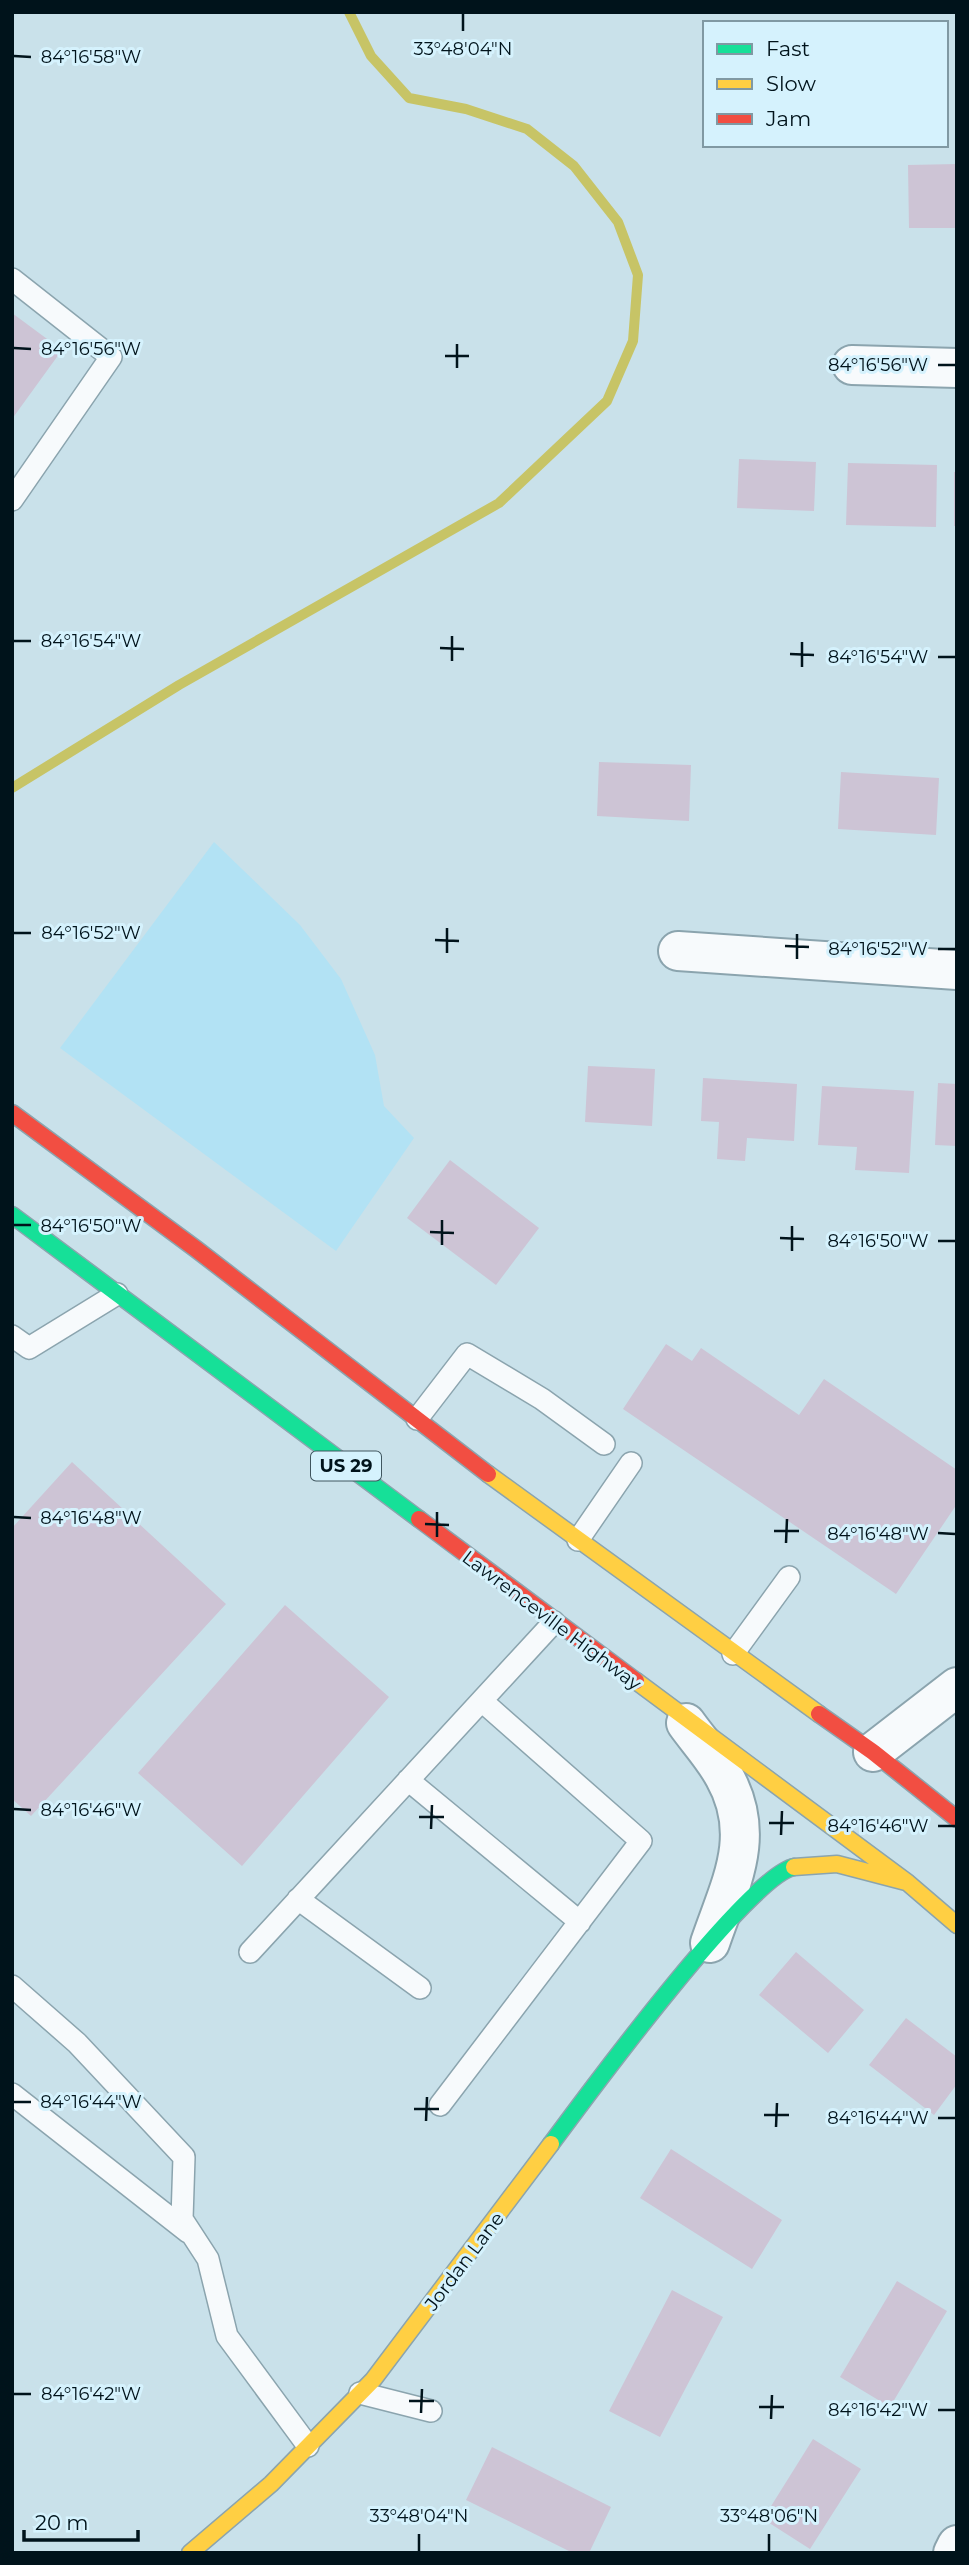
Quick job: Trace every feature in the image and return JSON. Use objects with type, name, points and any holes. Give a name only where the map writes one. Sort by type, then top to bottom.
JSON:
[{"type":"main road","points":[[12,1113],[196,1249],[578,1540],[733,1654],[873,1752],[957,1819]]},
{"type":"main road","name":"Lawrenceville Highway","points":[[12,1215],[680,1716],[908,1883],[957,1925]]},
{"type":"main road","name":"Jordan Lane","points":[[190,2553],[271,2484],[360,2393],[478,2244],[631,2035],[759,1890],[785,1869],[837,1864],[908,1883]]},
{"type":"street","points":[[852,365],[957,368]]},
{"type":"street","points":[[678,951],[957,970]]},
{"type":"street","points":[[873,1752],[957,1687]]},
{"type":"street","name":"Jordan Lane","points":[[680,1716],[723,1774],[735,1798],[742,1834],[737,1864],[710,1943]]},
{"type":"street","points":[[953,2553],[957,2545]]},
{"type":"lane","points":[[12,279],[111,357],[12,500]]},
{"type":"lane","points":[[21,1342],[117,1294]]},
{"type":"lane","points":[[416,1419],[467,1354],[542,1399],[604,1444]]},
{"type":"lane","points":[[578,1540],[631,1463]]},
{"type":"lane","points":[[733,1654],[789,1577]]},
{"type":"lane","points":[[250,1952],[554,1622]]},
{"type":"lane","points":[[440,2105],[641,1841],[482,1701]]},
{"type":"lane","points":[[408,1780],[580,1922]]},
{"type":"lane","points":[[298,1899],[420,1988]]},
{"type":"lane","points":[[12,1986],[77,2043],[184,2157],[182,2219],[208,2259],[227,2336],[309,2446]]},
{"type":"lane","points":[[12,2094],[192,2235]]},
{"type":"lane","points":[[360,2393],[431,2411]]},
{"type":"shaded area","points":[[214,842],[300,925],[341,979],[375,1055],[384,1106],[414,1138],[336,1251],[60,1048]]},
{"type":"building","points":[[957,164],[957,228],[909,228],[908,165]]},
{"type":"building","points":[[12,313],[62,350],[12,419]]},
{"type":"building","points":[[739,459],[816,462],[814,511],[737,508]]},
{"type":"building","points":[[848,463],[937,465],[936,527],[846,525]]},
{"type":"building","points":[[954,472],[957,472],[957,526],[954,526]]},
{"type":"building","points":[[599,762],[691,765],[689,821],[597,816]]},
{"type":"building","points":[[841,772],[939,778],[936,835],[838,829]]},
{"type":"building","points":[[588,1066],[655,1069],[652,1126],[585,1122]]},
{"type":"building","points":[[703,1078],[797,1084],[794,1141],[747,1138],[745,1161],[717,1159],[719,1122],[701,1121]]},
{"type":"building","points":[[938,1083],[957,1084],[957,1146],[935,1145]]},
{"type":"building","points":[[822,1086],[914,1091],[909,1173],[855,1170],[857,1147],[818,1145]]},
{"type":"building","points":[[450,1160],[539,1228],[496,1285],[407,1218]]},
{"type":"building","points":[[666,1344],[692,1361],[701,1348],[799,1415],[824,1379],[957,1470],[957,1504],[896,1594],[623,1409]]},
{"type":"building","points":[[72,1462],[226,1604],[31,1816],[12,1799],[12,1528]]},
{"type":"building","points":[[285,1605],[389,1697],[242,1866],[138,1773]]},
{"type":"building","points":[[796,1952],[864,2010],[828,2053],[759,1995]]},
{"type":"building","points":[[906,2018],[957,2057],[957,2084],[934,2115],[869,2065]]},
{"type":"building","points":[[671,2149],[782,2220],[752,2269],[640,2198]]},
{"type":"building","points":[[897,2281],[947,2311],[890,2407],[840,2377]]},
{"type":"building","points":[[672,2290],[723,2317],[660,2437],[609,2411]]},
{"type":"building","points":[[813,2439],[861,2469],[810,2549],[763,2519]]},
{"type":"building","points":[[492,2447],[611,2507],[589,2553],[573,2553],[466,2500]]},
{"type":"waterway","points":[[12,788],[179,685],[499,503],[607,401],[633,341],[638,275],[618,222],[574,166],[527,129],[466,109],[409,98],[371,56],[349,12]]},
{"type":"traffic: fast","points":[[12,1215],[419,1519]]},
{"type":"traffic: fast","points":[[551,2144],[631,2038],[706,1946],[772,1879],[794,1867]]},
{"type":"traffic: slow","points":[[488,1474],[819,1714]]},
{"type":"traffic: slow","points":[[636,1681],[908,1883],[957,1925]]},
{"type":"traffic: slow","points":[[794,1867],[837,1864],[906,1882]]},
{"type":"traffic: slow","points":[[190,2553],[271,2484],[373,2380],[551,2144]]},
{"type":"traffic: jam","points":[[12,1113],[196,1249],[488,1474]]},
{"type":"traffic: jam","points":[[419,1519],[636,1681]]},
{"type":"traffic: jam","points":[[819,1714],[873,1752],[957,1819]]}]
